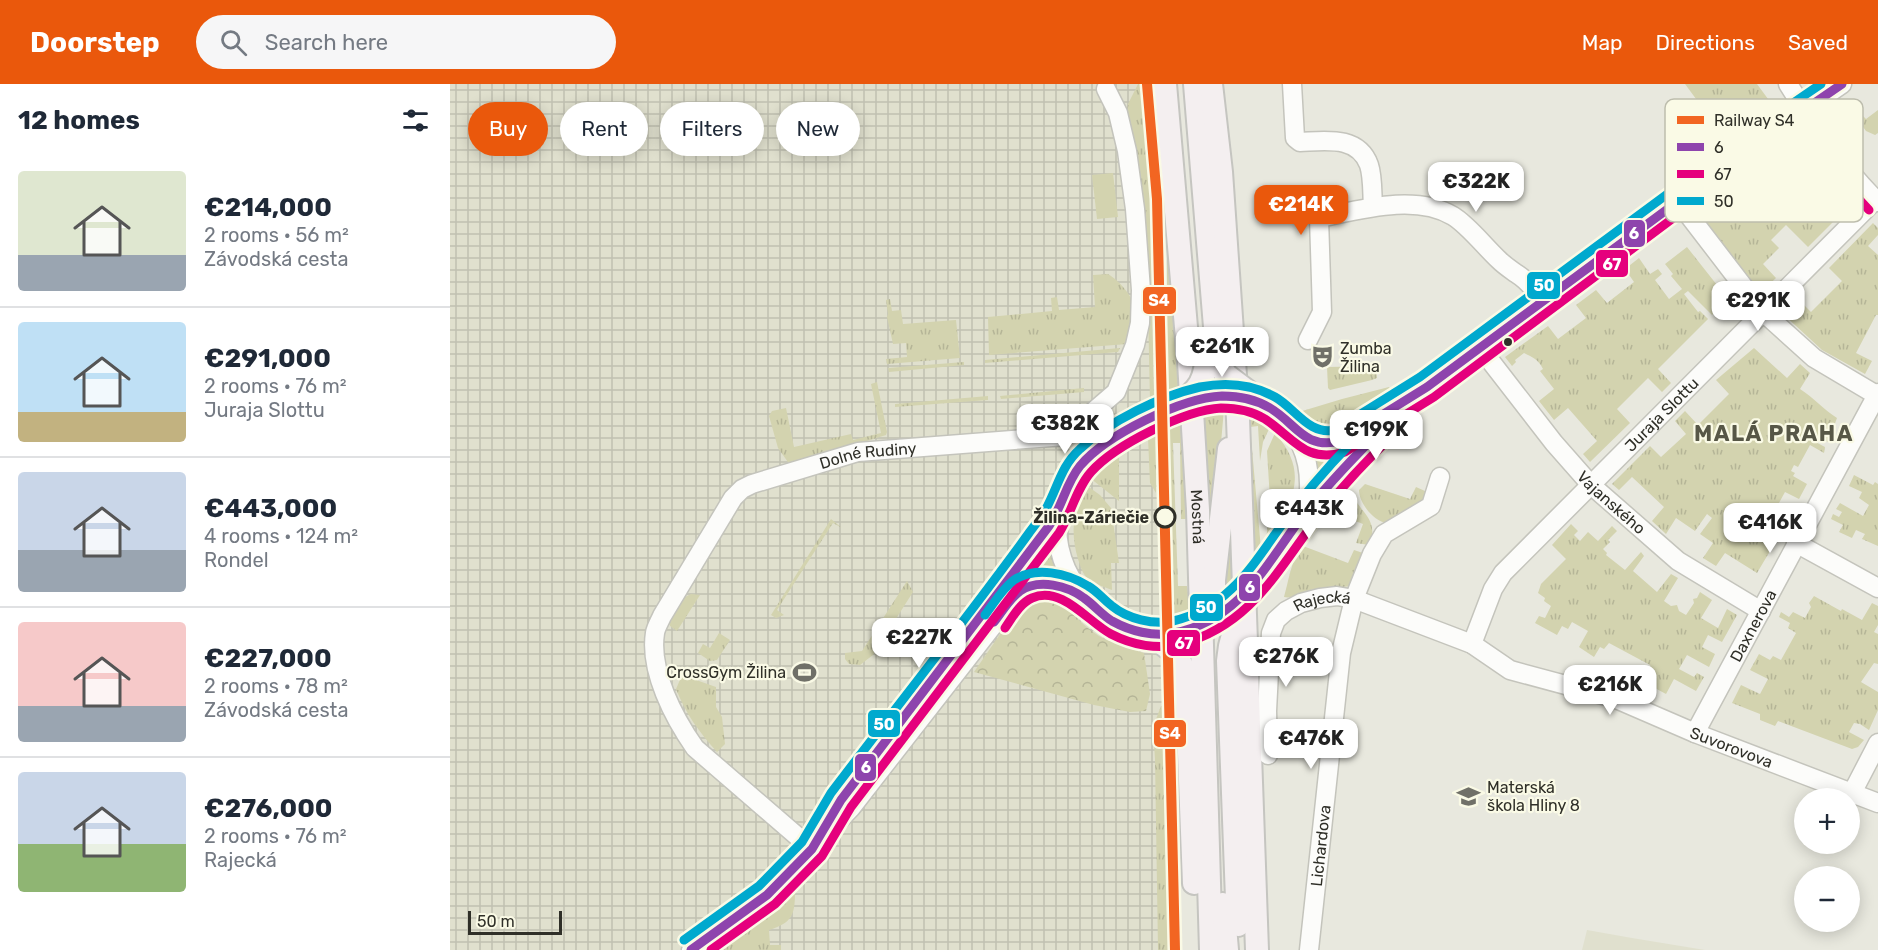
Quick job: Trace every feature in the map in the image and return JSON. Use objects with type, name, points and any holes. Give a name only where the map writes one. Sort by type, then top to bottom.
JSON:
[{"type":"main road","name":"Mostná","points":[[1165,84],[1187,339],[1197,499],[1211,950]]},
{"type":"main road","points":[[1184,84],[1208,301],[1217,351],[1223,372],[1231,381],[1267,406]]},
{"type":"main road","points":[[1176,406],[1197,390],[1206,369],[1208,301],[1195,84]]},
{"type":"main road","points":[[1211,84],[1221,172],[1244,537],[1257,950]]},
{"type":"main road","points":[[1227,950],[1220,866],[1214,580],[1230,440],[1234,366]]},
{"type":"main road","points":[[1239,950],[1228,661],[1242,598]]},
{"type":"main road","points":[[1148,634],[1173,651],[1181,662],[1186,676],[1198,950]]},
{"type":"main road","points":[[1192,844],[1209,905],[1198,950]]},
{"type":"street","points":[[1292,84],[1295,138],[1300,142],[1341,141],[1359,149],[1369,165],[1373,207]]},
{"type":"street","points":[[1788,84],[1797,99]]},
{"type":"street","points":[[1799,84],[1802,99]]},
{"type":"street","points":[[1820,99],[1842,84]]},
{"type":"street","name":"Dolné Rudiny","points":[[812,849],[695,748],[689,740],[669,706],[660,679],[655,650],[655,632],[662,616],[733,498],[742,489],[858,452],[1065,436],[1116,392],[1135,345],[1140,323],[1142,291],[1127,151],[1119,113],[1106,89]]},
{"type":"street","points":[[1863,186],[1877,201]]},
{"type":"street","name":"Juraja Slottu","points":[[1863,215],[1877,201]]},
{"type":"street","points":[[1308,340],[1322,312],[1319,218],[1373,207],[1418,205],[1439,209],[1455,217],[1506,268],[1518,274],[1533,288],[1542,300]]},
{"type":"street","points":[[812,849],[841,800],[1011,578],[1060,505],[1078,468],[1097,449],[1176,406],[1193,400],[1219,396],[1236,397],[1267,406],[1293,429],[1318,444],[1336,443],[1427,387],[1665,211]]},
{"type":"street","points":[[1694,222],[1763,312],[1814,358],[1878,395]]},
{"type":"street","name":"Juraja Slottu","points":[[1472,644],[1493,589],[1503,573],[1855,222]]},
{"type":"street","name":"Vajanského","points":[[1492,363],[1554,443],[1591,485],[1678,561],[1761,610]]},
{"type":"street","points":[[1060,505],[1057,534],[1061,554],[1082,596],[1099,612],[1115,623],[1148,634],[1173,633],[1199,625],[1223,613],[1242,598],[1258,580],[1305,515],[1379,432],[1427,387]]},
{"type":"street","name":"Daxnerova","points":[[1695,733],[1878,395]]},
{"type":"street","points":[[1293,429],[1303,448],[1308,468],[1308,500],[1305,515]]},
{"type":"street","name":"Rajecká","points":[[1269,755],[1267,711],[1271,633],[1276,620],[1294,607],[1320,598],[1336,596],[1354,599],[1372,554],[1384,534],[1431,506],[1440,477]]},
{"type":"street","points":[[1796,543],[1878,588]]},
{"type":"street","points":[[691,950],[767,895],[851,808],[1019,592],[1035,584],[1044,583],[1082,596]]},
{"type":"street","name":"Suvorovova","points":[[1354,599],[1472,644],[1510,670],[1614,698],[1695,733],[1839,788]]},
{"type":"street","name":"Lichardova","points":[[1309,950],[1341,653],[1354,599]]},
{"type":"street","points":[[1855,788],[1878,743]]},
{"type":"street","name":"Suvorovova","points":[[1860,796],[1878,803]]},
{"type":"shaded area","points":[[450,84],[1141,84],[1152,186],[1172,950],[450,950]]},
{"type":"shaded area","points":[[1587,930],[1632,938],[1705,950],[1582,950]]},
{"type":"green space","points":[[1140,84],[1150,185],[1154,399],[1150,402],[1147,260],[1127,114],[1128,104]]},
{"type":"green space","points":[[1685,84],[1757,84],[1768,99],[1696,99]]},
{"type":"green space","points":[[1878,110],[1878,133],[1875,135],[1866,131],[1863,127],[1863,116],[1866,119]]},
{"type":"green space","points":[[1113,173],[1118,217],[1097,219],[1092,175]]},
{"type":"green space","points":[[1164,191],[1182,384],[1167,393],[1167,251]]},
{"type":"green space","points":[[1706,222],[1833,222],[1808,247],[1786,225],[1771,240],[1779,248],[1763,264],[1776,278],[1761,292]]},
{"type":"green space","points":[[1873,223],[1878,228],[1878,235],[1868,246],[1878,255],[1878,315],[1856,353],[1872,361],[1865,374],[1822,350],[1782,313],[1797,298],[1811,312],[1842,281],[1829,268]]},
{"type":"green space","points":[[1687,247],[1728,299],[1712,315],[1688,291],[1684,294],[1698,312],[1700,311],[1708,319],[1658,369],[1671,383],[1662,392],[1648,378],[1617,409],[1630,423],[1590,462],[1583,454],[1597,441],[1568,408],[1554,420],[1539,401],[1554,389],[1540,371],[1543,369],[1539,363],[1524,353],[1515,360],[1512,366],[1505,357],[1548,326],[1558,339],[1586,318],[1576,305],[1596,290],[1607,303],[1634,282],[1625,269],[1639,258],[1650,274],[1658,269],[1662,274],[1655,280],[1669,299],[1682,289],[1665,264]]},
{"type":"green space","points":[[1108,274],[1123,287],[1131,298],[1135,310],[1127,344],[989,355],[988,317],[1052,311],[1051,298],[1057,297],[1059,310],[1095,307],[1093,275]]},
{"type":"green space","points":[[890,299],[892,311],[901,310],[903,324],[956,320],[960,358],[887,364],[886,359],[907,357],[906,343],[893,344],[887,317],[886,300]]},
{"type":"green space","points":[[1120,348],[1118,352],[985,363],[985,360]]},
{"type":"green space","points":[[1754,348],[1787,378],[1800,364],[1810,373],[1800,389],[1837,418],[1828,442],[1807,431],[1804,436],[1825,447],[1824,453],[1810,445],[1798,467],[1794,465],[1791,471],[1795,473],[1793,476],[1807,484],[1799,499],[1785,492],[1768,523],[1782,531],[1757,573],[1725,553],[1716,566],[1703,558],[1713,543],[1700,534],[1712,518],[1707,514],[1695,531],[1676,518],[1666,534],[1652,521],[1664,507],[1632,477],[1619,490],[1612,484],[1650,446],[1661,457],[1686,434],[1675,421],[1685,411],[1698,425],[1729,394],[1716,380]]},
{"type":"green space","points":[[964,362],[964,365],[889,372],[888,368]]},
{"type":"green space","points":[[1376,366],[1377,378],[1330,390],[1328,388],[1327,367]]},
{"type":"green space","points":[[877,382],[886,435],[790,465],[778,448],[769,416],[772,411],[786,408],[794,447],[851,434],[853,440],[881,433],[871,384]]},
{"type":"green space","points":[[1389,387],[1392,391],[1345,431],[1321,435],[1305,423],[1299,412],[1342,399]]},
{"type":"green space","points":[[1084,388],[1084,392],[1001,399],[1000,396]]},
{"type":"green space","points":[[988,396],[988,400],[895,407],[895,404]]},
{"type":"green space","points":[[1224,409],[1210,568],[1200,413]]},
{"type":"green space","points":[[1245,413],[1270,427],[1263,442],[1260,461],[1258,426],[1250,427],[1261,549],[1252,561]]},
{"type":"green space","points":[[1185,420],[1186,519],[1181,519],[1180,443],[1173,443],[1178,586],[1187,586],[1192,616],[1174,620],[1169,428]]},
{"type":"green space","points":[[1275,433],[1286,448],[1292,462],[1295,475],[1294,489],[1290,502],[1266,542],[1270,500],[1267,451]]},
{"type":"green space","points":[[1156,434],[1156,493],[1150,483],[1148,438]]},
{"type":"green space","points":[[1365,434],[1318,492],[1313,455],[1342,449]]},
{"type":"green space","points":[[1118,453],[1119,501],[1090,478],[1107,460]]},
{"type":"green space","points":[[1232,468],[1237,582],[1219,600]]},
{"type":"green space","points":[[1854,475],[1873,485],[1875,482],[1878,484],[1878,546],[1862,539],[1865,534],[1856,530],[1852,538],[1839,532],[1843,525],[1831,519],[1833,514],[1839,517],[1842,512],[1836,509],[1840,503],[1863,516],[1869,505],[1859,498],[1862,492],[1849,486]]},
{"type":"green space","points":[[1365,484],[1410,499],[1416,487],[1425,491],[1426,499],[1387,523],[1382,522],[1372,516],[1362,500],[1359,490]]},
{"type":"green space","points":[[1086,485],[1100,495],[1111,508],[1119,563],[1111,563],[1112,590],[1086,577],[1080,566],[1074,540],[1074,521],[1078,503]]},
{"type":"green space","points":[[1344,497],[1355,500],[1370,521],[1372,532],[1369,545],[1356,543],[1363,524],[1335,513],[1336,505]]},
{"type":"green space","points":[[831,519],[842,528],[833,523],[777,610],[784,615],[776,618],[771,615]]},
{"type":"green space","points":[[1571,524],[1578,531],[1574,535],[1580,541],[1588,532],[1598,541],[1612,526],[1617,531],[1603,549],[1606,555],[1625,570],[1641,552],[1644,556],[1633,571],[1657,592],[1671,574],[1678,578],[1664,601],[1671,606],[1677,605],[1679,611],[1686,615],[1694,603],[1693,599],[1697,598],[1700,592],[1712,600],[1701,618],[1718,628],[1727,609],[1737,615],[1722,642],[1708,635],[1702,647],[1715,654],[1709,667],[1687,655],[1679,669],[1694,677],[1697,673],[1704,677],[1696,691],[1674,679],[1666,694],[1651,686],[1656,676],[1652,673],[1650,665],[1609,643],[1604,649],[1600,647],[1594,657],[1579,647],[1588,631],[1572,622],[1568,629],[1562,626],[1557,635],[1535,623],[1539,616],[1545,618],[1551,606],[1538,593],[1541,584],[1566,559],[1552,545]]},
{"type":"green space","points":[[1050,538],[1062,577],[1043,574],[1025,577],[1024,575]]},
{"type":"green space","points":[[1303,546],[1348,563],[1354,550],[1363,553],[1351,586],[1318,589],[1293,597],[1284,597],[1296,555]]},
{"type":"green space","points":[[907,581],[913,592],[873,655],[860,665],[849,664],[845,659],[845,653],[862,651]]},
{"type":"green space","points":[[691,594],[700,595],[677,631],[670,626],[669,621],[685,597]]},
{"type":"green space","points":[[1814,596],[1862,620],[1872,603],[1878,606],[1878,625],[1874,632],[1878,634],[1878,664],[1874,663],[1861,682],[1878,692],[1878,710],[1869,730],[1854,723],[1849,732],[1864,740],[1858,747],[1852,749],[1778,721],[1775,726],[1760,720],[1760,714],[1732,703],[1741,685],[1760,694],[1768,679],[1750,670],[1759,654],[1770,660],[1773,656],[1781,660],[1796,633],[1788,628],[1790,623],[1779,617],[1781,612],[1789,617],[1793,612],[1805,618],[1811,607],[1809,603]]},
{"type":"green space","points":[[1030,599],[1053,602],[1062,606],[1099,636],[1115,644],[1144,653],[1150,694],[1146,711],[1130,712],[1094,705],[974,672],[1020,605]]},
{"type":"green space","points":[[719,633],[730,640],[717,660],[710,661],[698,653],[703,644],[710,648]]},
{"type":"green space","points":[[682,675],[716,687],[716,707],[722,717],[725,744],[717,752],[684,707],[676,689]]},
{"type":"green space","points":[[1161,706],[1163,706],[1169,950],[1158,950],[1153,727]]},
{"type":"green space","points":[[792,888],[795,892],[795,900],[791,917],[783,924],[769,930],[770,945],[781,945],[781,950],[713,950]]},
{"type":"rail line","name":"S4","points":[[1147,84],[1157,199],[1175,950]]},
{"type":"transit line","name":"50","points":[[1799,99],[1821,84]]},
{"type":"transit line","name":"6","points":[[1820,99],[1842,84]]},
{"type":"transit line","name":"50","points":[[684,940],[759,886],[802,842],[831,793],[1038,520],[1074,455],[1092,439],[1120,419],[1153,403],[1185,391],[1219,385],[1239,385],[1257,389],[1275,397],[1317,429],[1335,430],[1420,377],[1665,196]]},
{"type":"transit line","name":"67","points":[[1863,204],[1869,210]]},
{"type":"transit line","name":"6","points":[[691,950],[767,895],[812,849],[841,800],[1049,526],[1080,466],[1107,442],[1145,420],[1166,411],[1186,403],[1222,396],[1258,402],[1279,414],[1301,434],[1318,442],[1340,441],[1427,387],[1665,211]]},
{"type":"transit line","name":"67","points":[[711,950],[775,904],[822,856],[851,807],[1059,533],[1081,486],[1091,472],[1116,451],[1170,422],[1206,410],[1221,408],[1244,410],[1260,416],[1310,452],[1320,455],[1345,452],[1434,397],[1668,222]]},
{"type":"transit line","name":"50","points":[[985,615],[1014,580],[1042,572],[1080,581],[1118,611],[1141,620],[1165,622],[1195,614],[1214,604],[1244,576],[1315,483],[1376,418]]},
{"type":"transit line","name":"6","points":[[994,622],[1016,594],[1028,587],[1044,584],[1070,590],[1088,601],[1112,621],[1126,628],[1150,634],[1166,634],[1197,626],[1217,616],[1235,603],[1264,570],[1313,503],[1384,427]]},
{"type":"transit line","name":"67","points":[[1005,628],[1024,603],[1043,595],[1054,596],[1064,601],[1111,634],[1136,644],[1172,646],[1205,636],[1243,611],[1259,595],[1333,499],[1391,437]]},
{"type":"place","name":"Zumba Žilina","points":[[1322,357]]},
{"type":"place","name":"Žilina-Záriečie","points":[[1165,517]]},
{"type":"place","name":"CrossGym Žilina","points":[[804,672]]},
{"type":"place","name":"Materská škola Hliny 8","points":[[1469,796]]},
{"type":"district","name":"MALÁ PRAHA","points":[[1774,433]]}]
